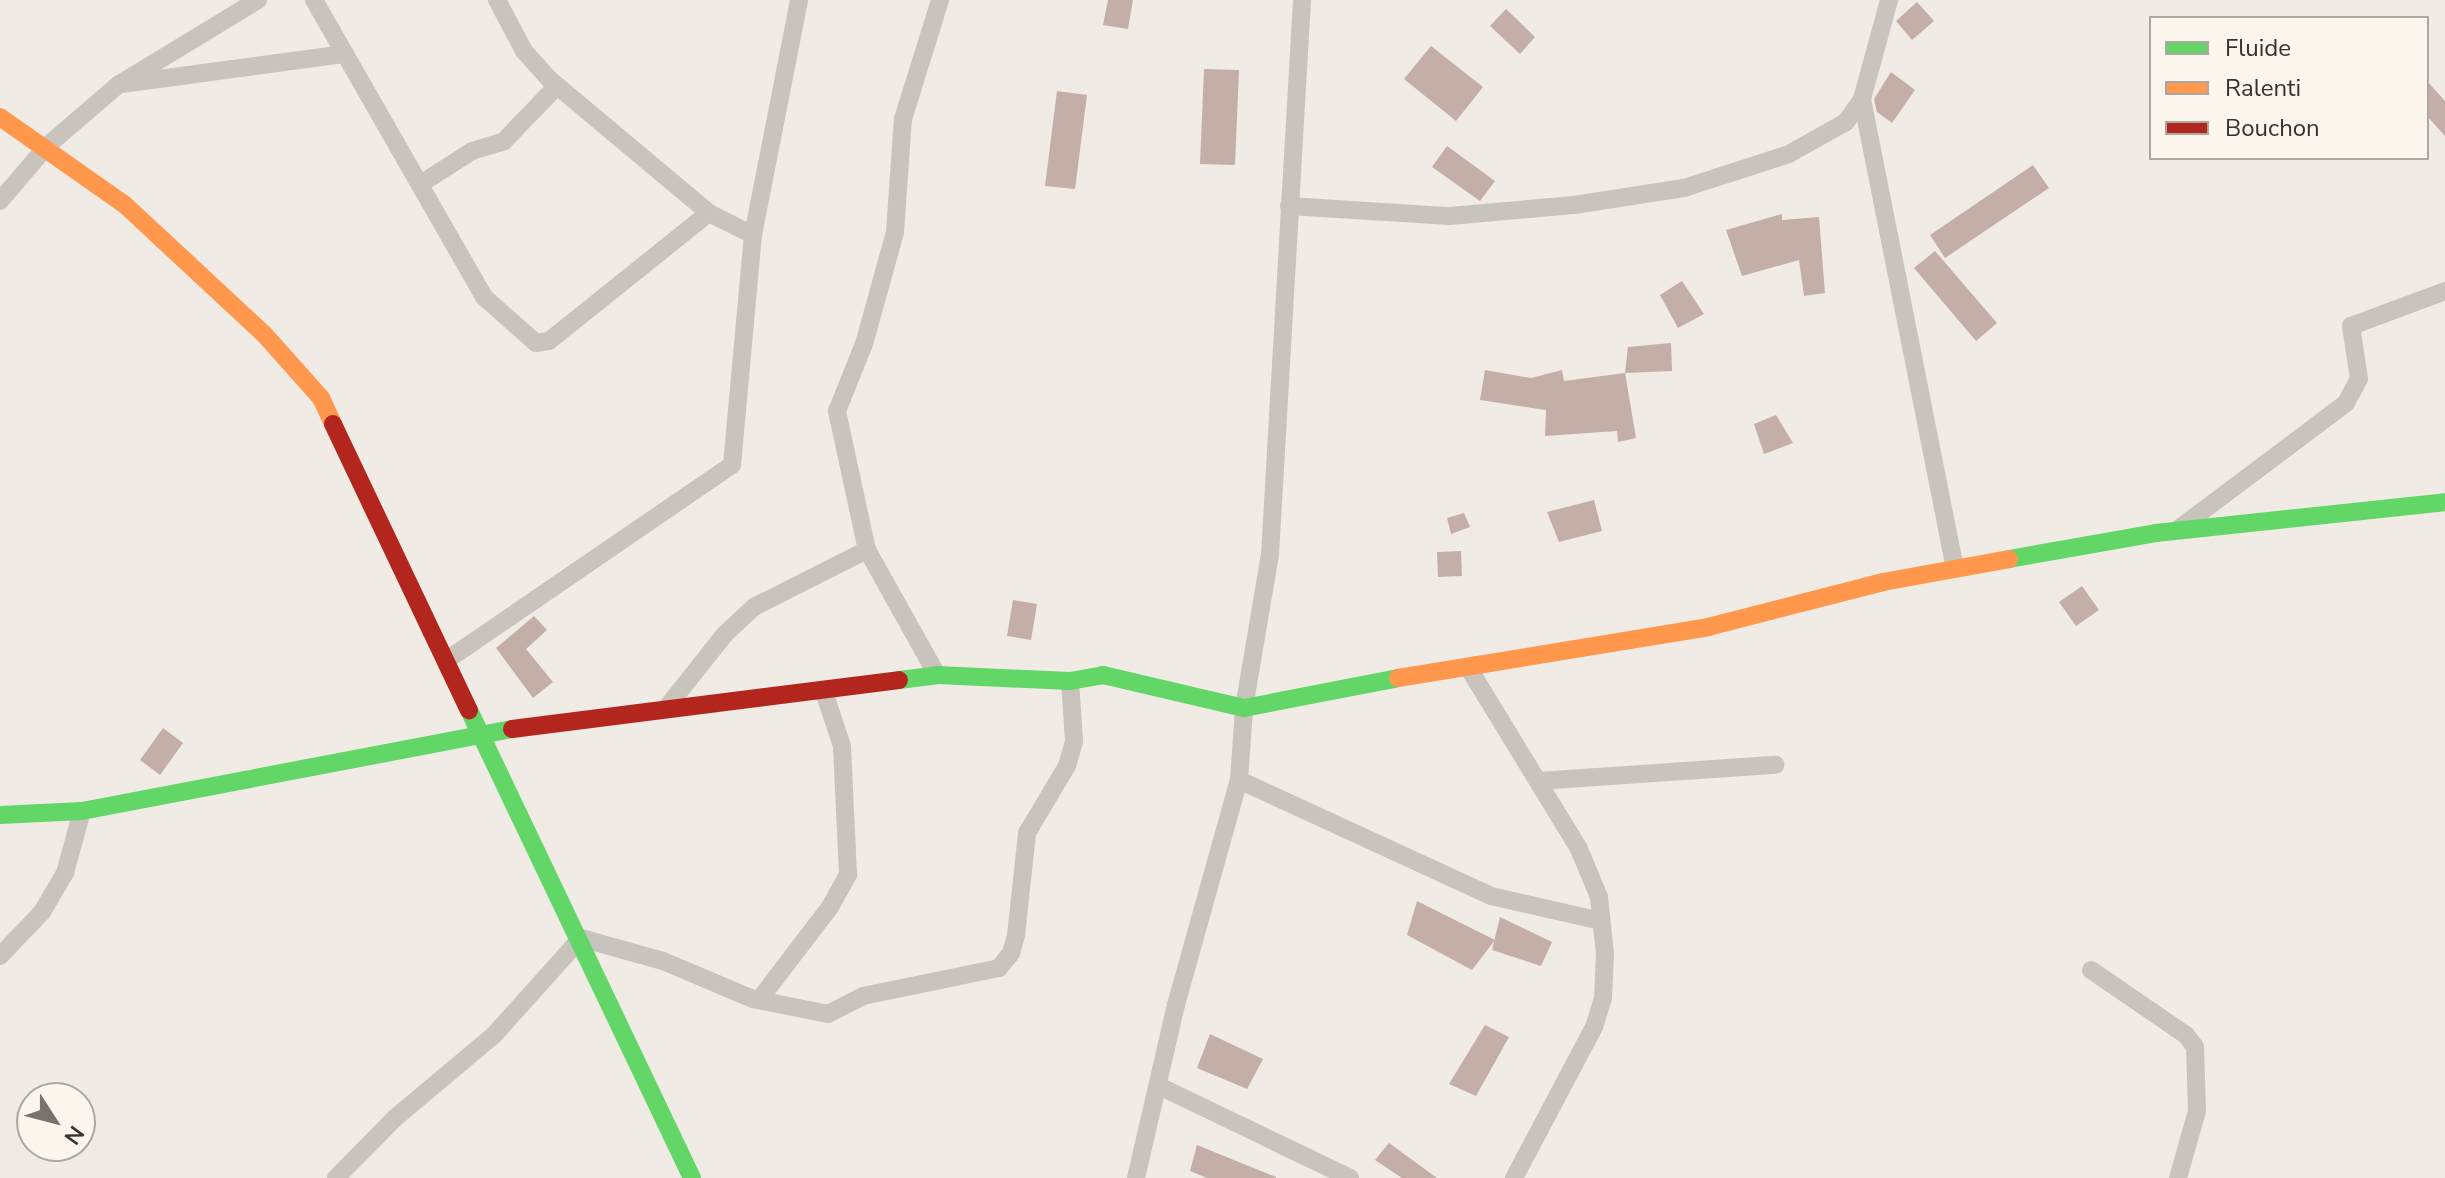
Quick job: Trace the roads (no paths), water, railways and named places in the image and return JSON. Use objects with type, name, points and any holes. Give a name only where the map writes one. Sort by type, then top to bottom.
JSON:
[{"type":"street","points":[[0,201],[47,146],[118,85],[258,0]]},
{"type":"street","points":[[314,0],[422,183],[484,297],[536,343],[549,341],[709,213]]},
{"type":"street","points":[[497,0],[524,51],[557,86],[709,213],[753,235]]},
{"type":"street","points":[[447,660],[732,465],[753,235],[799,0]]},
{"type":"street","points":[[937,675],[867,550],[837,411],[864,344],[895,232],[903,119],[940,0]]},
{"type":"street","points":[[1136,1178],[1239,780],[1244,708],[1272,541],[1302,0]]},
{"type":"street","points":[[1289,206],[1450,216],[1574,205],[1684,188],[1789,154],[1846,122],[1862,99],[1889,0]]},
{"type":"street","points":[[118,85],[345,54]]},
{"type":"street","points":[[422,183],[472,151],[504,141],[557,86]]},
{"type":"street","points":[[1862,99],[1955,568]]},
{"type":"street","points":[[0,117],[47,146],[195,267],[321,398],[484,733],[692,1178]]},
{"type":"street","points":[[2174,531],[2346,403],[2359,379],[2351,326],[2445,291]]},
{"type":"street","points":[[0,815],[82,811],[484,733],[667,707],[824,692],[937,675],[1070,681],[1103,675],[1150,682],[1244,708],[1708,627],[1955,568],[2174,531],[2445,502]]},
{"type":"street","points":[[667,707],[725,634],[754,607],[867,550]]},
{"type":"street","points":[[1468,667],[1579,849],[1599,897],[1603,998],[1594,1027],[1514,1178]]},
{"type":"street","points":[[581,938],[663,961],[759,1000],[828,1014],[863,996],[999,968],[1016,935],[1027,833],[1067,766],[1074,741],[1070,681]]},
{"type":"street","points":[[759,1000],[830,907],[848,874],[842,746],[824,692]]},
{"type":"street","points":[[1538,781],[1775,765]]},
{"type":"street","points":[[1239,780],[1491,896],[1601,921]]},
{"type":"street","points":[[0,956],[42,912],[65,873],[82,811]]},
{"type":"street","points":[[336,1178],[395,1118],[494,1035],[581,938]]},
{"type":"street","points":[[2091,970],[2186,1035],[2195,1047],[2197,1111],[2178,1178]]},
{"type":"street","points":[[1159,1086],[1350,1178]]}]
